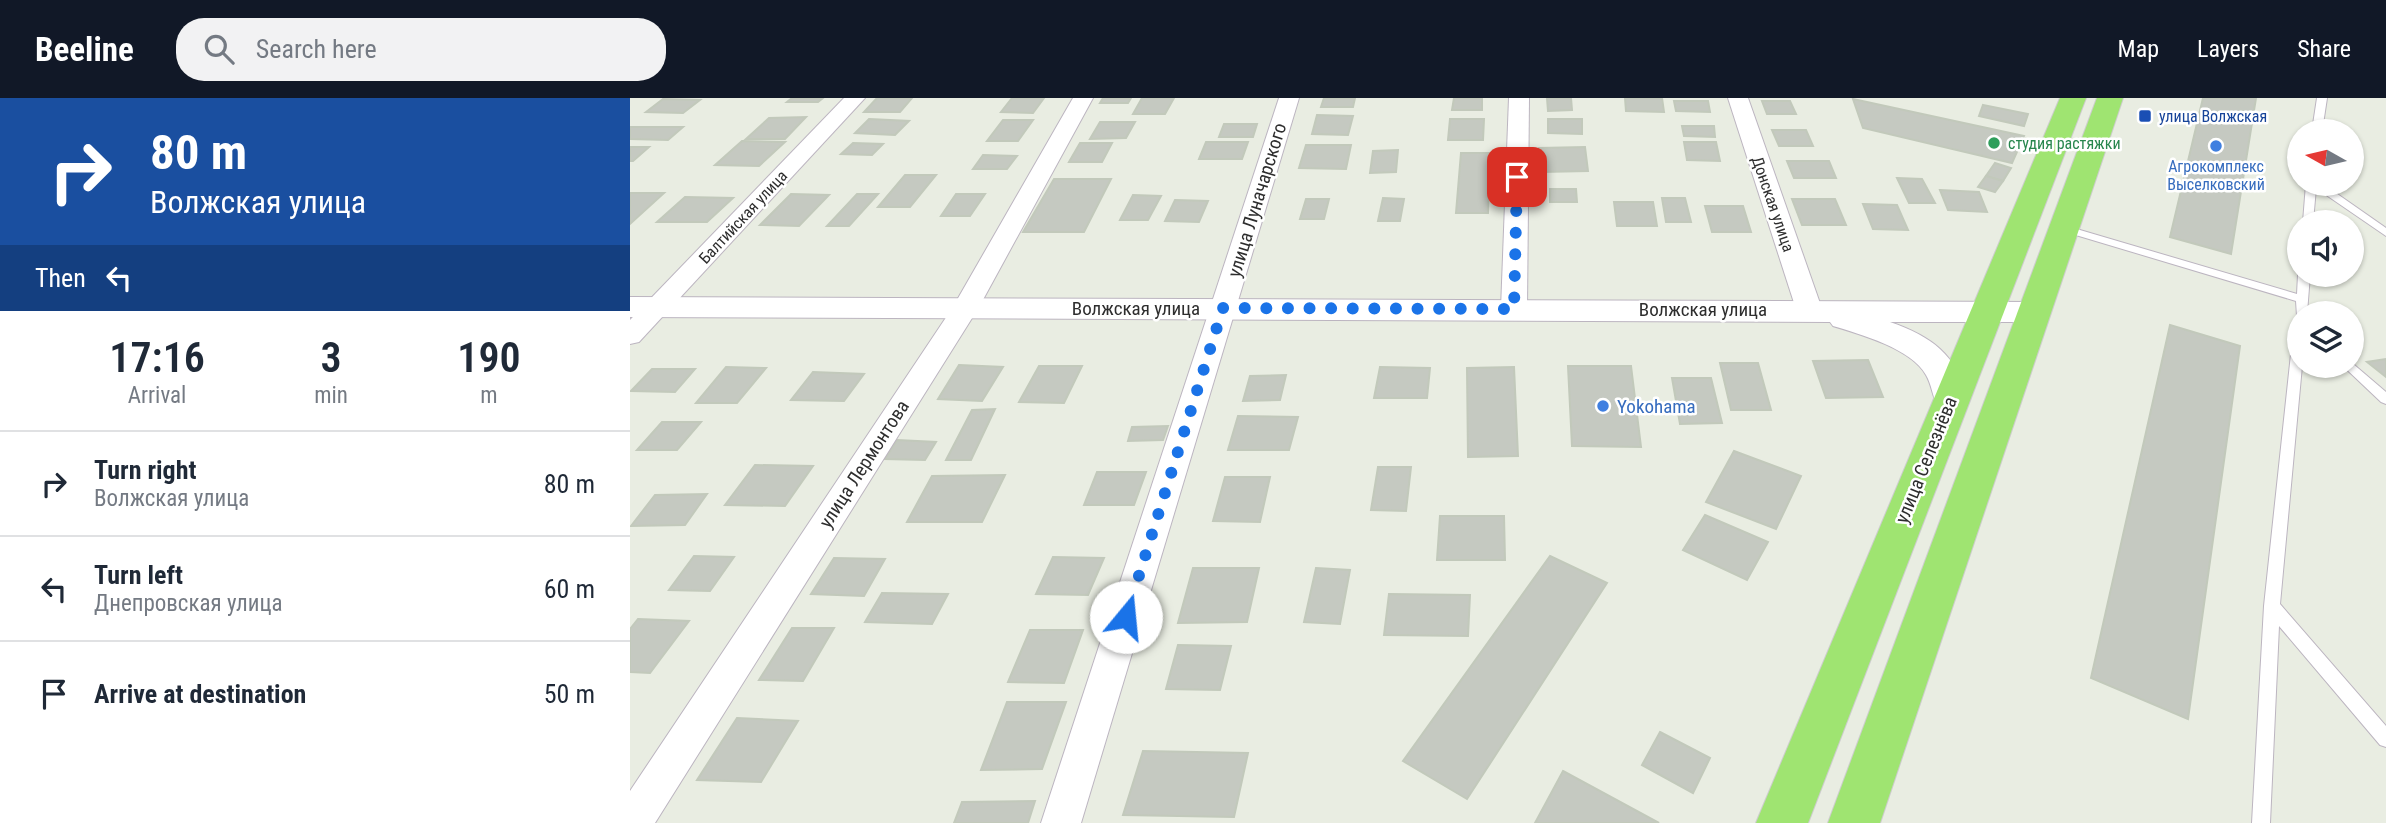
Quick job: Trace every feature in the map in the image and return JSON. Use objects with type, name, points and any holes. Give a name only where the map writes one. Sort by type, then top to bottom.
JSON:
[{"type":"main road","name":"улица Селезнёва","points":[[1782,823],[2073,98]]},
{"type":"main road","points":[[1854,823],[2110,98]]},
{"type":"street","name":"Балтийская улица","points":[[630,336],[644,307],[855,98]]},
{"type":"street","name":"улица Лермонтова","points":[[632,823],[965,307],[1083,98]]},
{"type":"street","name":"улица Луначарского","points":[[1061,823],[1289,98]]},
{"type":"street","points":[[1514,309],[1519,98]]},
{"type":"street","name":"Донская улица","points":[[1738,98],[1809,309]]},
{"type":"street","name":"Волжская улица","points":[[644,307],[1809,309],[2033,312]]},
{"type":"street","name":"Волжская улица","points":[[1809,309],[1880,328],[1931,358],[1942,372],[1951,397]]},
{"type":"lane","points":[[2319,119],[2322,98]]},
{"type":"lane","points":[[2333,196],[2386,233]]},
{"type":"lane","points":[[2063,228],[2302,299],[2303,287]]},
{"type":"lane","points":[[2261,823],[2272,606],[2295,378]]},
{"type":"lane","points":[[2362,378],[2386,399]]},
{"type":"lane","points":[[2272,606],[2386,739]]},
{"type":"building","points":[[792,98],[823,98],[818,102],[787,102]]},
{"type":"building","points":[[877,98],[912,98],[900,112],[864,112]]},
{"type":"building","points":[[1012,98],[1044,98],[1033,113],[1001,112]]},
{"type":"building","points":[[1103,98],[1131,98],[1128,103],[1100,103]]},
{"type":"building","points":[[1142,98],[1174,98],[1165,114],[1133,114]]},
{"type":"building","points":[[1324,98],[1355,98],[1353,107],[1321,107]]},
{"type":"building","points":[[1454,98],[1482,98],[1482,110],[1452,110]]},
{"type":"building","points":[[1547,98],[1571,98],[1572,110],[1548,111]]},
{"type":"building","points":[[1625,98],[1662,98],[1664,112],[1626,111]]},
{"type":"building","points":[[2203,98],[2256,98],[2231,254],[2170,237]]},
{"type":"building","points":[[663,99],[700,100],[683,113],[646,112]]},
{"type":"building","points":[[1853,99],[2024,136],[2012,163],[1863,128]]},
{"type":"building","points":[[1674,101],[1708,101],[1710,112],[1676,111]]},
{"type":"building","points":[[1762,101],[1790,101],[1796,114],[1767,114]]},
{"type":"building","points":[[1983,105],[2028,114],[2024,126],[1979,116]]},
{"type":"building","points":[[1317,115],[1353,116],[1348,135],[1312,134]]},
{"type":"building","points":[[806,117],[785,139],[746,139],[769,118]]},
{"type":"building","points":[[869,119],[909,121],[895,135],[855,133]]},
{"type":"building","points":[[1450,119],[1484,119],[1483,140],[1448,140]]},
{"type":"building","points":[[1548,119],[1582,119],[1582,134],[1548,133]]},
{"type":"building","points":[[1003,120],[1033,120],[1018,141],[987,141]]},
{"type":"building","points":[[1100,122],[1135,122],[1126,138],[1090,139]]},
{"type":"building","points":[[1224,124],[1257,124],[1253,137],[1219,137]]},
{"type":"building","points":[[1682,126],[1714,126],[1715,137],[1684,136]]},
{"type":"building","points":[[630,127],[683,127],[668,140],[630,139]]},
{"type":"building","points":[[1772,130],[1806,130],[1813,146],[1779,146]]},
{"type":"building","points":[[742,141],[785,142],[759,166],[715,165]]},
{"type":"building","points":[[1206,142],[1248,142],[1242,159],[1199,159]]},
{"type":"building","points":[[1684,142],[1716,142],[1720,161],[1687,160]]},
{"type":"building","points":[[853,143],[883,144],[872,155],[841,154]]},
{"type":"building","points":[[1080,143],[1112,143],[1102,162],[1069,162]]},
{"type":"building","points":[[1306,145],[1351,145],[1346,169],[1299,168]]},
{"type":"building","points":[[630,147],[649,147],[630,161]]},
{"type":"building","points":[[1585,147],[1588,171],[1541,172],[1539,148]]},
{"type":"building","points":[[1398,150],[1396,172],[1370,173],[1373,151]]},
{"type":"building","points":[[1461,153],[1490,153],[1488,213],[1456,213]]},
{"type":"building","points":[[983,155],[1017,156],[1007,169],[973,169]]},
{"type":"building","points":[[1787,161],[1829,161],[1836,178],[1794,178]]},
{"type":"building","points":[[1995,163],[2011,168],[2003,181],[1986,176]]},
{"type":"building","points":[[905,175],[936,175],[910,207],[878,207]]},
{"type":"building","points":[[1986,176],[2003,181],[1995,192],[1978,187]]},
{"type":"building","points":[[1897,178],[1922,179],[1935,203],[1909,203]]},
{"type":"building","points":[[1054,179],[1111,179],[1084,232],[1023,232]]},
{"type":"building","points":[[1550,189],[1576,189],[1577,202],[1550,202]]},
{"type":"building","points":[[1940,190],[1979,192],[1987,212],[1948,210]]},
{"type":"building","points":[[630,193],[664,193],[630,224]]},
{"type":"building","points":[[791,194],[829,195],[799,226],[760,225]]},
{"type":"building","points":[[857,194],[878,194],[849,226],[827,226]]},
{"type":"building","points":[[956,194],[985,194],[970,216],[941,216]]},
{"type":"building","points":[[1133,195],[1161,196],[1148,220],[1120,220]]},
{"type":"building","points":[[685,197],[733,198],[707,222],[657,222]]},
{"type":"building","points":[[1383,198],[1404,199],[1400,221],[1378,221]]},
{"type":"building","points":[[1662,198],[1685,198],[1691,222],[1666,222]]},
{"type":"building","points":[[1306,199],[1329,199],[1324,219],[1300,219]]},
{"type":"building","points":[[1792,199],[1835,199],[1846,225],[1802,225]]},
{"type":"building","points":[[1175,200],[1208,201],[1199,222],[1165,221]]},
{"type":"building","points":[[1614,202],[1653,202],[1657,226],[1617,226]]},
{"type":"building","points":[[1863,204],[1897,205],[1908,230],[1873,229]]},
{"type":"building","points":[[1705,206],[1743,206],[1751,232],[1712,232]]},
{"type":"building","points":[[2170,325],[2240,346],[2188,719],[2091,678]]},
{"type":"building","points":[[2386,359],[2386,377],[2367,362]]},
{"type":"building","points":[[1868,360],[1883,397],[1826,398],[1813,361]]},
{"type":"building","points":[[1720,363],[1758,363],[1771,410],[1731,410]]},
{"type":"building","points":[[959,365],[1003,367],[982,401],[938,399]]},
{"type":"building","points":[[1039,366],[1082,366],[1064,403],[1019,402]]},
{"type":"building","name":"Yokohama","points":[[1568,366],[1631,366],[1641,447],[1572,446]]},
{"type":"building","points":[[726,367],[766,368],[737,403],[696,403]]},
{"type":"building","points":[[1380,367],[1430,368],[1427,398],[1374,398]]},
{"type":"building","points":[[1514,367],[1518,456],[1468,457],[1467,368]]},
{"type":"building","points":[[652,369],[695,369],[675,392],[631,391]]},
{"type":"building","points":[[813,372],[864,374],[844,401],[791,400]]},
{"type":"building","points":[[1286,375],[1280,400],[1243,401],[1250,376]]},
{"type":"building","points":[[1672,378],[1711,378],[1722,423],[1680,424]]},
{"type":"building","points":[[995,409],[971,460],[946,460],[972,410]]},
{"type":"building","points":[[1238,416],[1298,417],[1289,450],[1228,450]]},
{"type":"building","points":[[662,422],[701,422],[677,450],[637,450]]},
{"type":"building","points":[[1168,426],[1163,440],[1128,441],[1132,427]]},
{"type":"building","points":[[897,440],[936,442],[925,460],[885,459]]},
{"type":"building","points":[[1734,451],[1801,476],[1776,529],[1706,502]]},
{"type":"building","points":[[755,465],[813,466],[785,506],[725,505]]},
{"type":"building","points":[[1378,467],[1411,467],[1406,511],[1371,510]]},
{"type":"building","points":[[1097,472],[1146,472],[1134,505],[1084,505]]},
{"type":"building","points":[[1005,475],[982,522],[907,522],[932,476]]},
{"type":"building","points":[[1225,477],[1270,477],[1260,522],[1213,521]]},
{"type":"building","points":[[707,494],[685,525],[631,526],[655,495]]},
{"type":"building","points":[[1705,515],[1768,542],[1747,580],[1683,550]]},
{"type":"building","points":[[1440,516],[1504,516],[1505,560],[1437,560]]},
{"type":"building","points":[[694,556],[734,557],[710,591],[669,590]]},
{"type":"building","points":[[1550,556],[1607,583],[1467,799],[1403,761]]},
{"type":"building","points":[[1053,557],[1104,558],[1088,595],[1036,594]]},
{"type":"building","points":[[834,558],[885,559],[864,596],[811,594]]},
{"type":"building","points":[[1193,568],[1259,568],[1247,622],[1178,623]]},
{"type":"building","points":[[1316,568],[1350,570],[1340,624],[1304,622]]},
{"type":"building","points":[[882,593],[948,594],[932,624],[865,622]]},
{"type":"building","points":[[1389,594],[1470,595],[1468,636],[1384,635]]},
{"type":"building","points":[[638,619],[689,621],[650,673],[630,672],[630,629]]},
{"type":"building","points":[[792,628],[834,628],[803,681],[759,680]]},
{"type":"building","points":[[1030,630],[1083,630],[1064,683],[1008,682]]},
{"type":"building","points":[[1178,645],[1231,646],[1220,690],[1166,689]]},
{"type":"building","points":[[1007,702],[1066,702],[1042,769],[981,770]]},
{"type":"building","points":[[737,718],[798,721],[761,782],[697,780]]},
{"type":"building","points":[[1660,732],[1710,758],[1693,793],[1642,765]]},
{"type":"building","points":[[1143,751],[1248,753],[1234,817],[1123,815]]},
{"type":"building","points":[[1563,771],[1659,823],[1535,823]]},
{"type":"building","points":[[1035,801],[1028,823],[954,823],[962,802]]},
{"type":"place","name":"улица Волжская","points":[[2145,116]]},
{"type":"place","name":"студия растяжки","points":[[1994,143]]},
{"type":"place","name":"Агрокомплекс Выселковский","points":[[2216,146]]},
{"type":"place","name":"Yokohama","points":[[1603,406]]},
{"type":"route","points":[[1126,617],[1223,308],[1514,309],[1517,177]]}]
